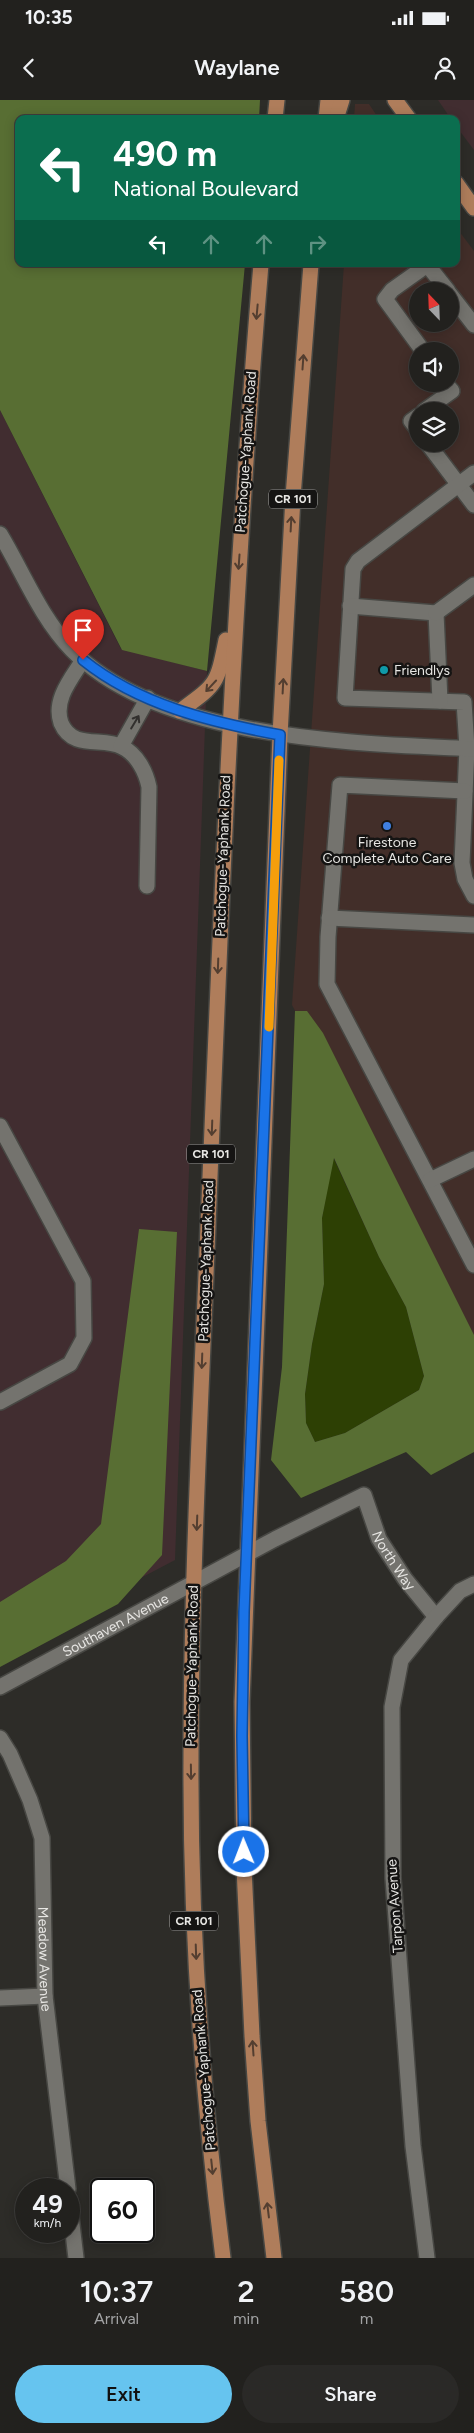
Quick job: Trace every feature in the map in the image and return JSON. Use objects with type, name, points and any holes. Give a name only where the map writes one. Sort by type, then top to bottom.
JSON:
[{"type":"main road","points":[[276,115],[278,100]]},
{"type":"main road","points":[[326,115],[328,100]]},
{"type":"main road","points":[[337,115],[342,100]]},
{"type":"main road","points":[[396,100],[406,115]]},
{"type":"main road","points":[[460,189],[474,208]]},
{"type":"main road","name":"Patchogue-Yaphank Road","points":[[223,2258],[205,2094],[195,1943],[190,1759],[194,1584],[229,725],[261,267]]},
{"type":"main road","name":"CR 101","points":[[274,2258],[258,2111],[244,1868],[242,1702],[280,735],[294,488],[311,267]]},
{"type":"main road","points":[[180,711],[212,687],[217,680],[237,590]]},
{"type":"street","points":[[409,332],[385,299],[392,290],[423,268],[429,267],[441,282]]},
{"type":"street","points":[[459,305],[474,325]]},
{"type":"street","points":[[437,402],[451,392]]},
{"type":"street","points":[[434,452],[474,505]]},
{"type":"street","points":[[474,472],[358,561],[353,569],[345,698],[440,701],[469,698],[470,748],[465,791],[462,862],[465,879],[474,896]]},
{"type":"street","points":[[0,534],[47,618],[70,648],[108,679],[148,698],[180,711],[229,725],[280,735],[300,738],[470,748]]},
{"type":"street","points":[[350,606],[436,613],[474,585]]},
{"type":"street","points":[[436,613],[440,701]]},
{"type":"street","points":[[83,660],[61,695],[58,715],[64,730],[76,739],[121,746],[135,756],[148,781],[147,886]]},
{"type":"street","points":[[121,746],[148,698]]},
{"type":"street","points":[[465,791],[340,784],[329,918],[327,984],[474,1265]]},
{"type":"street","points":[[329,918],[474,925]]},
{"type":"street","points":[[0,1126],[83,1281],[84,1338],[70,1364],[0,1402]]},
{"type":"street","points":[[430,1180],[474,1159]]},
{"type":"street","name":"Southaven Avenue","points":[[0,1687],[194,1584],[274,1539],[364,1495]]},
{"type":"street","name":"North Way","points":[[364,1495],[380,1539],[405,1579],[436,1617]]},
{"type":"street","name":"Tarpon Avenue","points":[[427,2258],[413,2146],[393,1878],[391,1754],[394,1689],[401,1660],[460,1591],[474,1584]]},
{"type":"street","name":"Meadow Avenue","points":[[0,1738],[10,1754],[42,1838],[45,1996],[67,2178]]},
{"type":"street","points":[[0,1998],[45,1996]]},
{"type":"street","points":[[74,2243],[76,2258]]},
{"type":"shaded area","points":[[438,100],[474,100],[474,150],[460,131],[460,115],[448,115]]},
{"type":"shaded area","points":[[355,104],[369,104],[376,115],[354,115]]},
{"type":"shaded area","points":[[460,232],[474,251],[474,1350],[292,1005],[344,267],[460,267]]},
{"type":"shaded area","points":[[0,410],[121,649],[207,671],[175,1560],[0,1652]]},
{"type":"green space","points":[[0,100],[260,100],[259,115],[15,115],[15,267],[245,267],[207,671],[122,650],[0,410]]},
{"type":"green space","points":[[295,1011],[307,1011],[323,1033],[474,1335],[474,1452],[431,1475],[406,1452],[301,1498],[271,1460],[282,1367]],"holes":[[[334,1158],[379,1257],[406,1307],[424,1376],[419,1390],[345,1433],[315,1442],[306,1423],[305,1394],[312,1344],[324,1284],[322,1218]]]},
{"type":"green space","points":[[333,1157],[379,1257],[406,1307],[424,1376],[419,1390],[345,1433],[315,1442],[306,1423],[305,1394],[312,1344],[324,1284],[322,1218]]},
{"type":"green space","points":[[139,1229],[177,1232],[162,1555],[118,1604],[0,1667],[0,1602],[66,1561],[101,1524]]},
{"type":"slow traffic","points":[[269,1027],[279,760]]},
{"type":"place","name":"Friendlys","points":[[384,670]]},
{"type":"place","name":"Firestone Complete Auto Care","points":[[387,826]]},
{"type":"route","points":[[83,660],[108,679],[180,711],[229,725],[280,735],[244,1612],[242,1787],[244,1852]]}]
